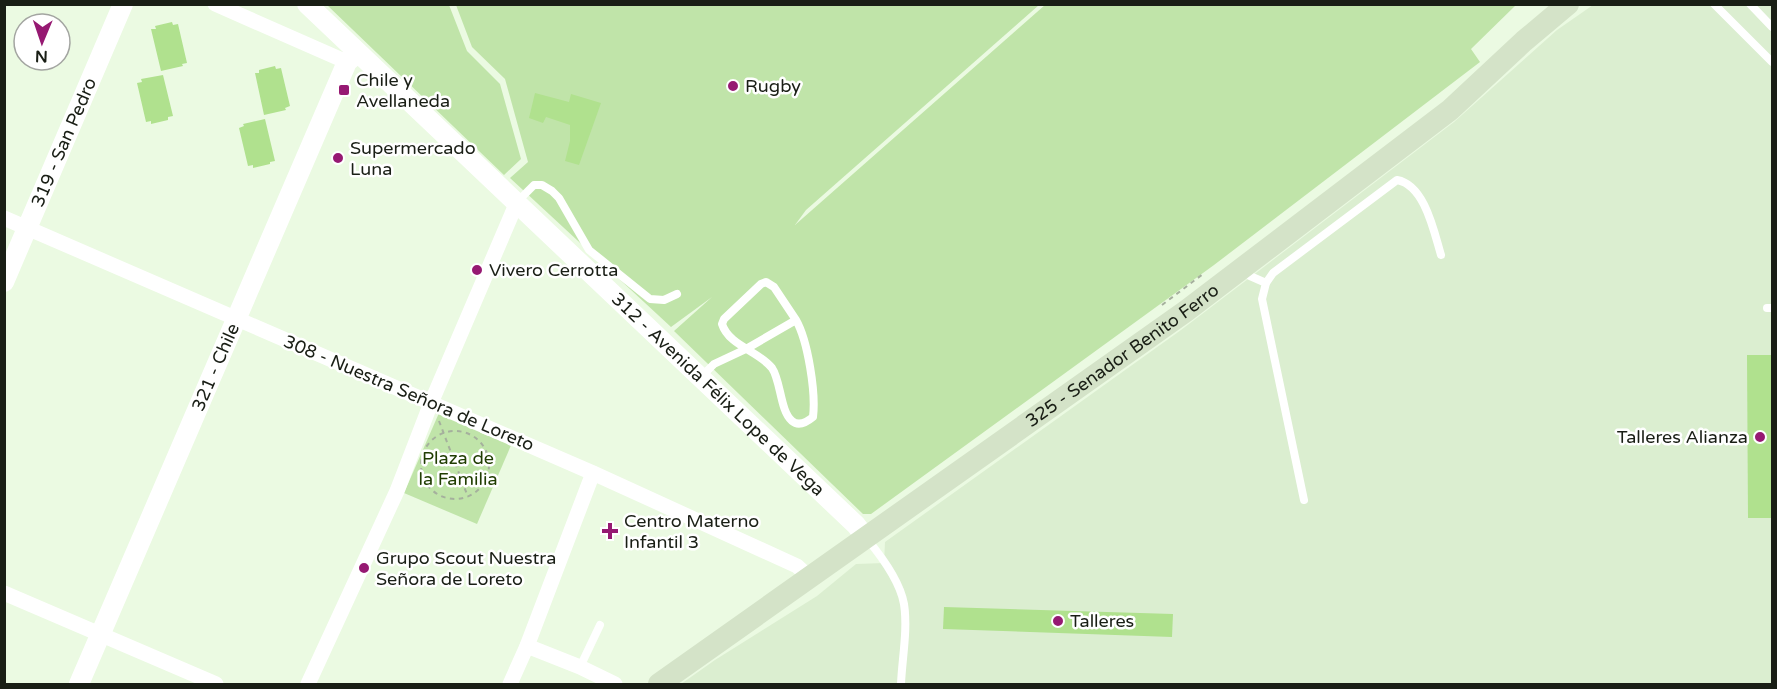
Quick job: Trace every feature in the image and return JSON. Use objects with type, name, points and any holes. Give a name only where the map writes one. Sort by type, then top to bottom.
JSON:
[{"type":"main road","name":"325 - Senador Benito Ferro","points":[[659,684],[1186,311],[1450,110],[1524,41],[1568,4]]},
{"type":"street","name":"319 - San Pedro","points":[[4,282],[123,4]]},
{"type":"street","points":[[214,4],[352,57]]},
{"type":"street","name":"312 - Avenida Félix Lope de Vega","points":[[307,4],[352,57],[517,202],[856,525],[866,538]]},
{"type":"street","name":"321 - Chile","points":[[79,684],[236,318],[352,57]]},
{"type":"street","points":[[308,684],[397,491],[431,403],[517,202]]},
{"type":"street","name":"308 - Nuestra Señora de Loreto","points":[[4,218],[593,473],[797,566],[809,578]]},
{"type":"street","points":[[510,684],[527,646],[593,473]]},
{"type":"street","points":[[4,593],[216,684]]},
{"type":"street","points":[[527,646],[615,684]]},
{"type":"lane","points":[[1714,4],[1773,62]]},
{"type":"lane","points":[[1750,4],[1773,27]]},
{"type":"lane","points":[[1304,500],[1262,299],[1266,284],[1273,273],[1397,180],[1408,184],[1426,207],[1441,255]]},
{"type":"lane","points":[[517,202],[534,185],[542,185],[559,198],[589,250],[651,299],[664,300],[677,294]]},
{"type":"lane","points":[[1243,267],[1250,276],[1266,284]]},
{"type":"lane","points":[[766,282],[774,287],[796,320],[805,340],[813,403],[813,417],[807,423],[799,424],[792,421],[787,414],[772,368],[723,329],[722,324],[724,319],[766,282]]},
{"type":"lane","points":[[701,377],[714,364],[746,349],[796,320]]},
{"type":"lane","points":[[866,538],[877,551],[900,589],[904,603],[901,684]]},
{"type":"lane","points":[[580,668],[600,625]]},
{"type":"path","points":[[1159,307],[1206,272]]},
{"type":"path","points":[[457,431],[469,434],[479,441],[486,451],[489,469],[486,480],[468,497],[456,500],[444,498],[428,488],[422,477],[421,459],[425,447],[433,438],[444,432],[457,431]]},
{"type":"path","points":[[444,432],[468,497]]},
{"type":"shaded area","points":[[1593,5],[1772,5],[1772,684],[681,684],[817,596],[856,564],[884,563],[885,542],[1181,330],[1454,122],[1557,30]]},
{"type":"green space","points":[[327,5],[449,5],[467,51],[500,84],[521,159],[504,175]]},
{"type":"green space","points":[[456,5],[1039,5],[806,210],[795,225],[1045,5],[1516,5],[1471,49],[1480,62],[1214,265],[871,514],[863,514],[674,331],[712,297],[671,327],[510,178],[528,162],[505,79],[472,47]]},
{"type":"green space","name":"Plaza de la Familia","points":[[439,413],[512,443],[477,524],[404,493]]},
{"type":"building","points":[[172,22],[173,25],[178,24],[187,63],[161,71],[151,29]]},
{"type":"building","points":[[275,66],[276,69],[281,68],[290,106],[285,108],[286,110],[264,115],[255,73]]},
{"type":"building","points":[[163,75],[173,116],[168,117],[168,120],[151,124],[151,121],[146,122],[137,83],[142,82],[141,79]]},
{"type":"building","points":[[535,93],[569,102],[571,94],[601,103],[579,165],[565,161],[570,141],[570,125],[546,117],[543,123],[529,118]]},
{"type":"building","points":[[265,119],[275,161],[253,168],[253,165],[248,166],[239,128],[244,126],[243,124]]},
{"type":"building","name":"Talleres Alianza","points":[[1747,355],[1773,355],[1773,518],[1748,518]]},
{"type":"building","name":"Talleres","points":[[944,607],[1173,614],[1172,637],[943,629]]},
{"type":"place","name":"Rugby","points":[[733,86]]},
{"type":"place","name":"Chile y Avellaneda","points":[[344,90]]},
{"type":"place","name":"Supermercado Luna","points":[[338,158]]},
{"type":"place","name":"Vivero Cerrotta","points":[[477,270]]},
{"type":"place","name":"Talleres Alianza","points":[[1760,437]]},
{"type":"place","name":"Centro Materno Infantil 3","points":[[610,531]]},
{"type":"place","name":"Grupo Scout Nuestra Señora de Loreto","points":[[364,568]]},
{"type":"place","name":"Talleres","points":[[1058,621]]}]
